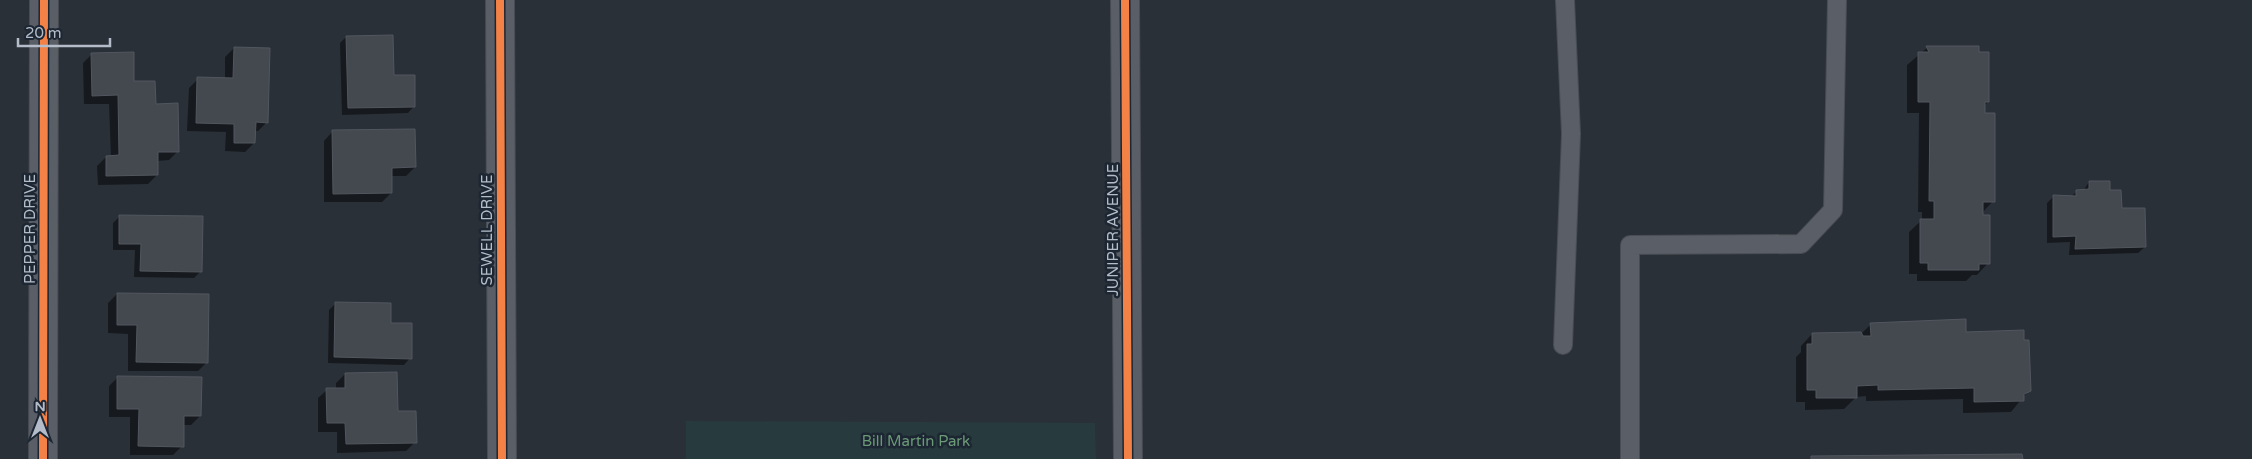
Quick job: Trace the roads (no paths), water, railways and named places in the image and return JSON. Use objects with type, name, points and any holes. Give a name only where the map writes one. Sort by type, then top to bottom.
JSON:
[{"type":"street","name":"PEPPER DRIVE","points":[[43,459],[44,0]]},
{"type":"street","name":"SEWELL DRIVE","points":[[500,0],[502,459]]},
{"type":"street","name":"JUNIPER AVENUE","points":[[1125,0],[1128,459]]},
{"type":"lane","points":[[1564,345],[1571,134],[1565,0]]},
{"type":"lane","points":[[1630,459],[1630,244],[1801,244],[1833,210],[1837,0]]},
{"type":"park label","name":"Bill Martin Park","points":[[916,441]]}]
